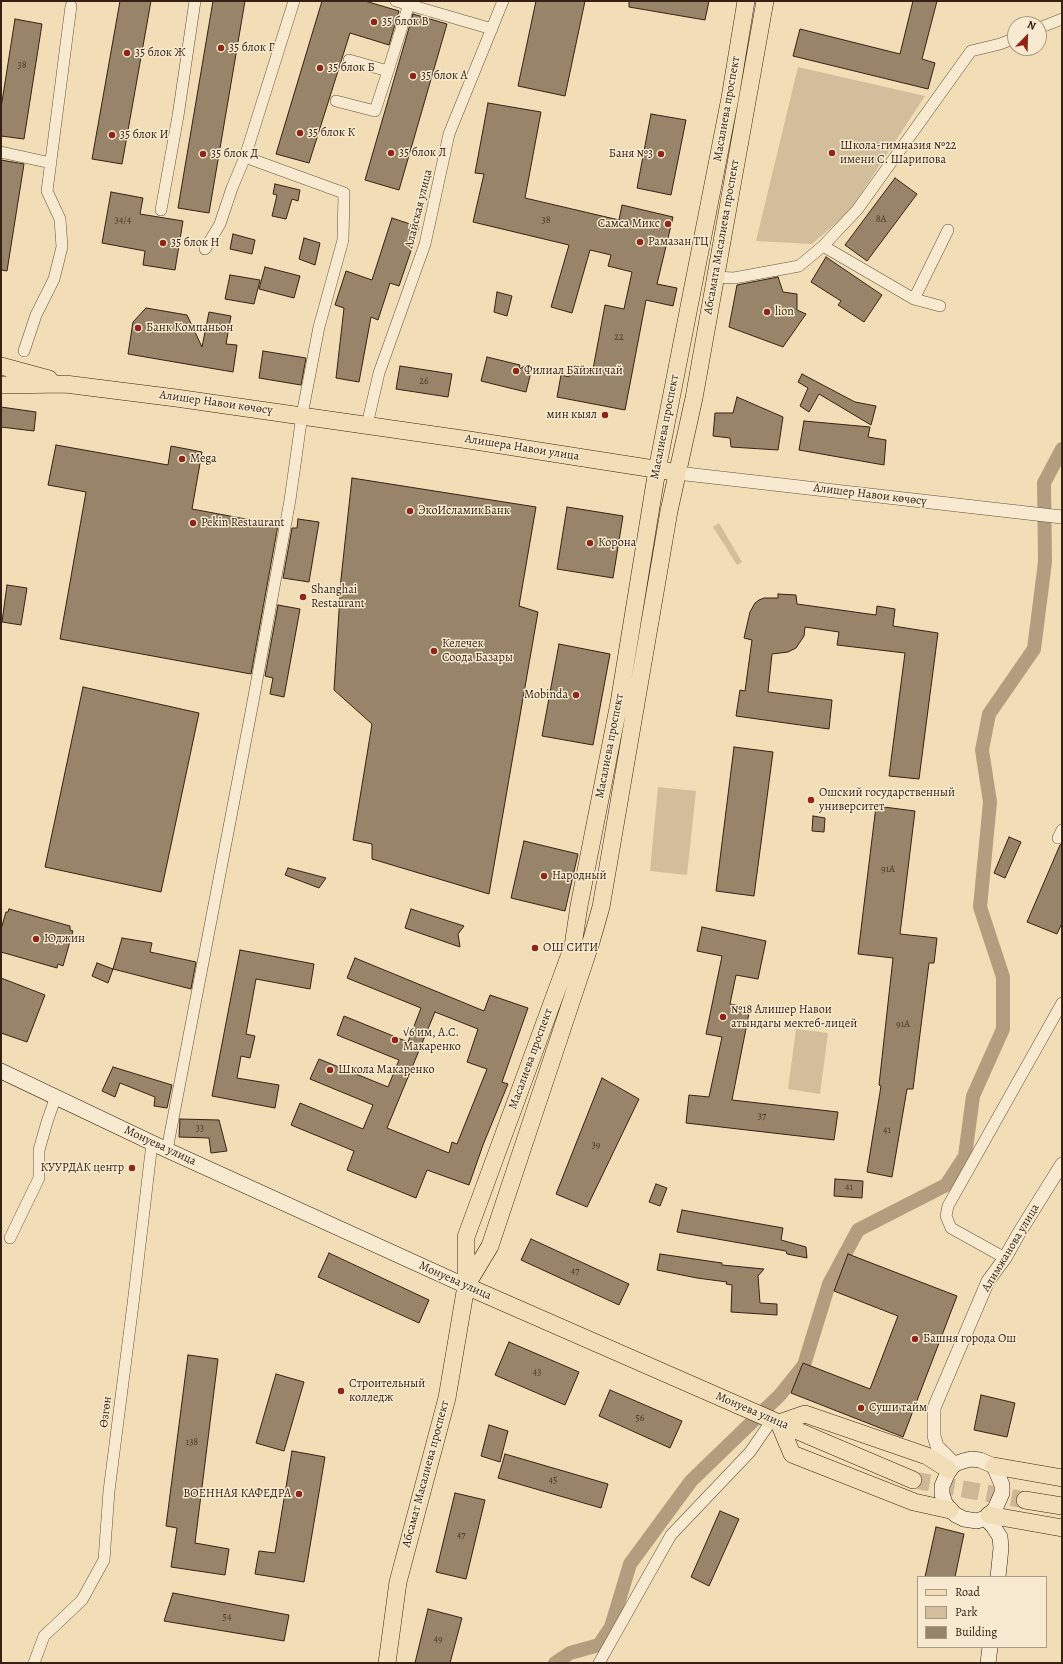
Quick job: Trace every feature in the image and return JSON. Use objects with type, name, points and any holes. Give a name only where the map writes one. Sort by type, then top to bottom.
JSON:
[{"type":"main road","name":"Масалиева проспект","points":[[466,1286],[466,1237],[573,946],[579,906],[619,703],[657,470],[730,98],[746,1]]},
{"type":"main road","name":"Абсамата Масалиева проспект","points":[[677,473],[694,398],[765,1]]},
{"type":"main road","name":"Алишер Навои көчөсү","points":[[1,366],[65,384],[367,425]]},
{"type":"main road","name":"Алишер Навои көчөсү","points":[[1,385],[65,384]]},
{"type":"main road","name":"Алишера Навои улица","points":[[367,425],[677,473]]},
{"type":"main road","name":"Масалиева проспект","points":[[466,1286],[490,1246],[591,942],[601,907],[669,511],[677,473]]},
{"type":"main road","name":"Монуева улица","points":[[1,1071],[56,1096],[166,1150],[466,1286],[750,1411],[913,1480]]},
{"type":"main road","name":"Абсамат Масалиева проспект","points":[[387,1663],[398,1582],[447,1398],[466,1286]]},
{"type":"main road","points":[[952,1467],[927,1456],[804,1414],[772,1420],[792,1454],[914,1502],[950,1510],[964,1519],[977,1521],[987,1516],[995,1509],[1002,1493],[1002,1484],[994,1466]]},
{"type":"main road","points":[[950,1510],[945,1503],[942,1494],[942,1486],[952,1467],[963,1460],[980,1460],[994,1466],[1062,1478]]},
{"type":"main road","points":[[1025,1500],[1062,1506]]},
{"type":"main road","points":[[987,1516],[1062,1528]]},
{"type":"main road","points":[[987,1516],[1000,1537],[1001,1548],[998,1576]]},
{"type":"main road","points":[[988,1663],[990,1648]]},
{"type":"street","points":[[161,210],[178,116],[196,1]]},
{"type":"street","points":[[205,249],[220,224],[232,188],[246,157],[294,1]]},
{"type":"street","points":[[396,1],[492,28]]},
{"type":"street","name":"Алайская улица","points":[[367,425],[379,373],[425,244],[450,134],[503,1]]},
{"type":"street","points":[[336,101],[375,111],[409,4]]},
{"type":"street","points":[[24,351],[36,315],[54,279],[62,247],[60,219],[47,191],[71,6]]},
{"type":"street","points":[[1047,25],[1062,19]]},
{"type":"street","points":[[715,277],[734,278],[799,266],[823,246],[857,210],[971,51],[1007,41]]},
{"type":"street","points":[[350,60],[388,71]]},
{"type":"street","points":[[1,152],[50,163]]},
{"type":"street","points":[[166,1150],[286,523],[302,415],[318,327],[343,240],[344,193],[246,157]]},
{"type":"street","points":[[914,300],[948,230]]},
{"type":"street","points":[[823,246],[914,300],[940,306]]},
{"type":"street","name":"Алишер Навои көчөсү","points":[[677,473],[1056,516]]},
{"type":"street","points":[[1005,1258],[951,1228],[946,1216],[948,1206],[1062,1002]]},
{"type":"street","points":[[10,1238],[39,1178],[39,1150],[46,1122],[56,1096]]},
{"type":"street","name":"Өзгөн","points":[[34,1663],[44,1636],[82,1600],[104,1560],[108,1491],[133,1304],[152,1143]]},
{"type":"street","name":"Алимжанова улица","points":[[952,1467],[937,1446],[934,1436],[934,1408],[988,1281],[1005,1258],[1062,1164]]},
{"type":"street","points":[[599,1663],[671,1535],[750,1452],[772,1420]]},
{"type":"green space","points":[[798,67],[925,96],[849,212],[812,244],[756,241]]},
{"type":"green space","points":[[719,523],[742,562],[737,565],[713,527]]},
{"type":"green space","points":[[658,787],[696,791],[687,875],[650,871]]},
{"type":"green space","points":[[796,1029],[828,1033],[820,1094],[788,1089]]},
{"type":"building","name":"35 блок Ж","points":[[120,1],[151,1],[122,164],[92,159]]},
{"type":"building","points":[[213,1],[245,1],[209,213],[178,208]]},
{"type":"building","points":[[322,1],[365,1],[399,11],[389,45],[350,33],[309,163],[276,154]]},
{"type":"building","points":[[536,1],[585,1],[565,96],[518,86]]},
{"type":"building","points":[[629,1],[709,1],[705,20],[629,7]]},
{"type":"building","points":[[913,1],[937,1],[922,59],[935,63],[928,89],[793,56],[800,29],[900,54]]},
{"type":"building","name":"35 блок А","points":[[413,14],[447,24],[399,190],[365,180]]},
{"type":"building","points":[[15,19],[42,24],[24,139],[1,136],[1,108]]},
{"type":"building","points":[[488,103],[541,112],[525,198],[619,220],[622,205],[673,217],[657,284],[677,288],[673,306],[646,300],[625,410],[557,397],[561,375],[569,377],[573,366],[593,369],[605,305],[624,309],[632,272],[608,266],[611,255],[590,250],[572,313],[551,307],[569,245],[473,222],[484,174],[475,173]]},
{"type":"building","name":"Баня №3","points":[[651,114],[686,120],[671,195],[637,188]]},
{"type":"building","points":[[1,160],[24,164],[7,271],[1,270]]},
{"type":"building","points":[[895,178],[917,194],[867,261],[845,245]]},
{"type":"building","points":[[275,184],[300,190],[298,201],[292,199],[286,219],[272,216],[277,195],[273,194]]},
{"type":"building","points":[[111,192],[143,198],[140,214],[183,221],[175,270],[143,265],[145,251],[102,243]]},
{"type":"building","points":[[392,218],[419,227],[399,286],[390,283],[378,320],[371,317],[359,382],[336,378],[344,308],[335,305],[346,271],[372,280]]},
{"type":"building","points":[[233,234],[255,240],[252,254],[230,249]]},
{"type":"building","points":[[304,238],[320,243],[315,265],[299,259]]},
{"type":"building","points":[[826,257],[882,295],[864,322],[838,305],[841,301],[811,282]]},
{"type":"building","points":[[265,267],[300,276],[294,298],[259,289]]},
{"type":"building","points":[[230,275],[260,280],[254,304],[225,299]]},
{"type":"building","name":"lion","points":[[778,277],[783,292],[797,294],[797,310],[806,314],[783,347],[729,327],[737,285]]},
{"type":"building","points":[[497,292],[512,296],[507,316],[494,312]]},
{"type":"building","points":[[146,308],[187,315],[202,347],[209,312],[231,316],[226,344],[237,345],[233,372],[128,354],[133,322]]},
{"type":"building","points":[[263,351],[306,358],[301,385],[259,378]]},
{"type":"building","name":"Филиал Байжи чай","points":[[487,357],[520,365],[519,369],[525,366],[532,368],[526,392],[481,381]]},
{"type":"building","points":[[400,366],[452,374],[448,397],[396,389]]},
{"type":"building","points":[[802,374],[855,402],[876,406],[871,425],[819,394],[809,412],[800,406],[808,388],[798,382]]},
{"type":"building","points":[[737,397],[783,417],[778,450],[731,447],[730,438],[713,436],[715,413],[733,413]]},
{"type":"building","points":[[1,407],[36,412],[34,431],[1,427]]},
{"type":"building","points":[[804,421],[870,427],[868,437],[886,440],[884,465],[799,450]]},
{"type":"building","points":[[56,445],[168,465],[171,446],[202,452],[192,509],[278,525],[251,674],[60,639],[86,492],[48,485]]},
{"type":"building","name":"Келечек Соода Базары","points":[[352,478],[536,507],[519,606],[538,612],[489,894],[372,859],[372,844],[353,840],[372,724],[334,690],[341,579]]},
{"type":"building","name":"Корона","points":[[567,507],[623,516],[613,578],[557,569]]},
{"type":"building","points":[[298,519],[319,522],[309,582],[283,578],[292,528],[297,528]]},
{"type":"building","points":[[7,585],[27,588],[21,625],[2,622]]},
{"type":"building","points":[[778,594],[796,595],[797,604],[876,615],[877,606],[895,609],[893,626],[938,633],[919,779],[889,776],[905,653],[837,645],[839,632],[805,627],[804,636],[796,648],[788,652],[772,654],[768,692],[832,700],[829,729],[736,716],[740,690],[745,691],[752,640],[744,638],[750,612],[755,603],[759,600],[764,598],[778,598]]},
{"type":"building","points":[[278,605],[300,609],[284,697],[270,694],[273,678],[265,676]]},
{"type":"building","name":"Mobinda","points":[[559,644],[610,654],[593,745],[542,736]]},
{"type":"building","points":[[83,687],[199,713],[161,892],[45,867]]},
{"type":"building","points":[[734,747],[773,752],[754,896],[716,891]]},
{"type":"building","points":[[876,806],[915,811],[900,934],[937,938],[934,963],[929,963],[913,1089],[907,1089],[892,1177],[867,1172],[881,1086],[879,1085],[893,958],[858,954]]},
{"type":"building","points":[[813,816],[825,818],[824,832],[812,831]]},
{"type":"building","points":[[1009,837],[1021,842],[1005,878],[994,873]]},
{"type":"building","name":"Народный","points":[[524,841],[578,854],[565,911],[511,898]]},
{"type":"building","points":[[1062,844],[1062,923],[1057,934],[1027,922],[1060,845]]},
{"type":"building","points":[[288,868],[326,878],[319,888],[285,875]]},
{"type":"building","name":"Юджин","points":[[9,909],[70,926],[70,930],[73,931],[63,966],[58,964],[57,968],[1,952],[1,929],[6,912],[8,912]]},
{"type":"building","points":[[411,909],[464,926],[458,934],[460,947],[405,928]]},
{"type":"building","points":[[702,927],[766,941],[758,979],[736,975],[730,1004],[750,1008],[732,1100],[838,1112],[834,1140],[686,1123],[689,1095],[709,1097],[722,1037],[706,1034],[722,956],[697,951]]},
{"type":"building","points":[[122,938],[152,943],[150,952],[196,962],[191,989],[113,969]]},
{"type":"building","points":[[240,950],[314,964],[310,989],[256,979],[246,1034],[255,1036],[250,1058],[241,1056],[237,1078],[279,1085],[275,1108],[212,1096]]},
{"type":"building","name":"Школа Макаренко","points":[[355,958],[484,1011],[490,995],[528,1008],[502,1082],[508,1084],[483,1145],[469,1185],[427,1170],[416,1198],[347,1170],[354,1151],[291,1125],[300,1103],[363,1129],[373,1105],[310,1079],[319,1059],[388,1087],[399,1060],[337,1035],[344,1016],[408,1042],[421,1008],[347,978]],"holes":[[[435,1012],[478,1029],[467,1062],[487,1069],[457,1144],[452,1142],[449,1153],[387,1128]]]},
{"type":"building","points":[[97,963],[113,969],[108,983],[92,976]]},
{"type":"building","points":[[1,978],[45,995],[27,1042],[1,1033]]},
{"type":"building","points":[[113,1067],[172,1085],[167,1108],[154,1106],[155,1097],[120,1083],[115,1097],[102,1091]]},
{"type":"building","points":[[602,1078],[639,1099],[587,1207],[556,1194]]},
{"type":"building","points":[[180,1119],[219,1120],[227,1151],[211,1153],[209,1138],[179,1137]]},
{"type":"building","points":[[835,1179],[863,1181],[862,1198],[834,1196]]},
{"type":"building","points":[[656,1184],[667,1188],[660,1206],[649,1202]]},
{"type":"building","points":[[682,1210],[783,1228],[781,1240],[806,1247],[807,1258],[787,1254],[786,1251],[677,1232]]},
{"type":"building","points":[[531,1239],[629,1284],[619,1305],[521,1260]]},
{"type":"building","points":[[329,1253],[429,1300],[419,1323],[318,1277]]},
{"type":"building","points":[[660,1254],[722,1263],[722,1265],[764,1269],[758,1276],[760,1303],[777,1304],[777,1315],[731,1312],[732,1285],[726,1284],[727,1282],[657,1270]]},
{"type":"building","name":"Башня города Ош","points":[[848,1254],[957,1296],[903,1437],[791,1393],[803,1363],[870,1389],[898,1316],[834,1291]]},
{"type":"building","points":[[509,1342],[579,1372],[565,1405],[495,1375]]},
{"type":"building","points":[[188,1355],[218,1359],[195,1543],[229,1549],[225,1575],[171,1567],[177,1528],[166,1526]]},
{"type":"building","points":[[276,1374],[304,1382],[284,1451],[256,1443]]},
{"type":"building","points":[[610,1390],[682,1421],[670,1448],[599,1416]]},
{"type":"building","points":[[981,1395],[1015,1403],[1007,1437],[974,1430]]},
{"type":"building","points":[[489,1425],[508,1431],[500,1462],[481,1456]]},
{"type":"building","points":[[292,1451],[325,1457],[304,1582],[255,1574],[259,1551],[275,1553]]},
{"type":"building","points":[[505,1454],[608,1484],[601,1508],[498,1478]]},
{"type":"building","points":[[455,1493],[485,1500],[466,1579],[436,1572]]},
{"type":"building","points":[[720,1511],[739,1519],[709,1586],[691,1577]]},
{"type":"building","points":[[936,1527],[964,1534],[955,1576],[925,1576]]},
{"type":"building","points":[[173,1593],[289,1615],[284,1641],[164,1621]]},
{"type":"building","points":[[428,1609],[462,1618],[450,1663],[415,1663]]},
{"type":"waterway","points":[[555,1663],[570,1653],[599,1645],[611,1627],[630,1564],[691,1481],[780,1395],[804,1365],[829,1284],[858,1230],[946,1185],[965,1156],[973,1096],[1003,1029],[1003,977],[980,907],[990,802],[982,750],[989,714],[1034,649],[1045,562],[1044,483],[1062,449]]},
{"type":"tunnel","points":[[913,1480],[1025,1500]]},
{"type":"place","name":"35 блок В","points":[[374,22]]},
{"type":"place","name":"35 блок Г","points":[[221,48]]},
{"type":"place","name":"35 блок Ж","points":[[127,53]]},
{"type":"place","name":"35 блок Б","points":[[320,68]]},
{"type":"place","name":"35 блок А","points":[[413,76]]},
{"type":"place","name":"35 блок К","points":[[300,133]]},
{"type":"place","name":"35 блок И","points":[[112,135]]},
{"type":"place","name":"35 блок Л","points":[[391,153]]},
{"type":"place","name":"Школа-гимназия №22 имени С. Шарипова","points":[[832,153]]},
{"type":"place","name":"35 блок Д","points":[[203,154]]},
{"type":"place","name":"Баня №3","points":[[661,154]]},
{"type":"place","name":"Самса Микс","points":[[668,224]]},
{"type":"place","name":"Рамазан ТЦ","points":[[640,242]]},
{"type":"place","name":"35 блок Н","points":[[163,243]]},
{"type":"place","name":"lion","points":[[767,312]]},
{"type":"place","name":"Банк Компаньон","points":[[138,328]]},
{"type":"place","name":"Филиал Байжи чай","points":[[516,371]]},
{"type":"place","name":"мин кыял","points":[[605,415]]},
{"type":"place","name":"Mega","points":[[182,459]]},
{"type":"place","name":"ЭкоИсламикБанк","points":[[410,511]]},
{"type":"place","name":"Pekin Restaurant","points":[[193,523]]},
{"type":"place","name":"Корона","points":[[590,543]]},
{"type":"place","name":"Shanghai Restaurant","points":[[303,597]]},
{"type":"place","name":"Келечек Соода Базары","points":[[434,651]]},
{"type":"place","name":"Mobinda","points":[[576,695]]},
{"type":"place","name":"Ошский государственный университет","points":[[811,800]]},
{"type":"place","name":"Народный","points":[[544,876]]},
{"type":"place","name":"Юджин","points":[[36,939]]},
{"type":"place","name":"ОШ СИТИ","points":[[535,948]]},
{"type":"place","name":"№18 Алишер Навои атындагы мектеб-лицей","points":[[723,1017]]},
{"type":"place","name":"√6 им, А.С. Макаренко","points":[[395,1040]]},
{"type":"place","name":"Школа Макаренко","points":[[330,1070]]},
{"type":"place","name":"КУУРДАК центр","points":[[132,1168]]},
{"type":"place","name":"Башня города Ош","points":[[915,1339]]},
{"type":"place","name":"Строительный колледж","points":[[341,1391]]},
{"type":"place","name":"Суши тайм","points":[[861,1408]]},
{"type":"place","name":"ВОЕННАЯ КАФЕДРА","points":[[299,1494]]}]
